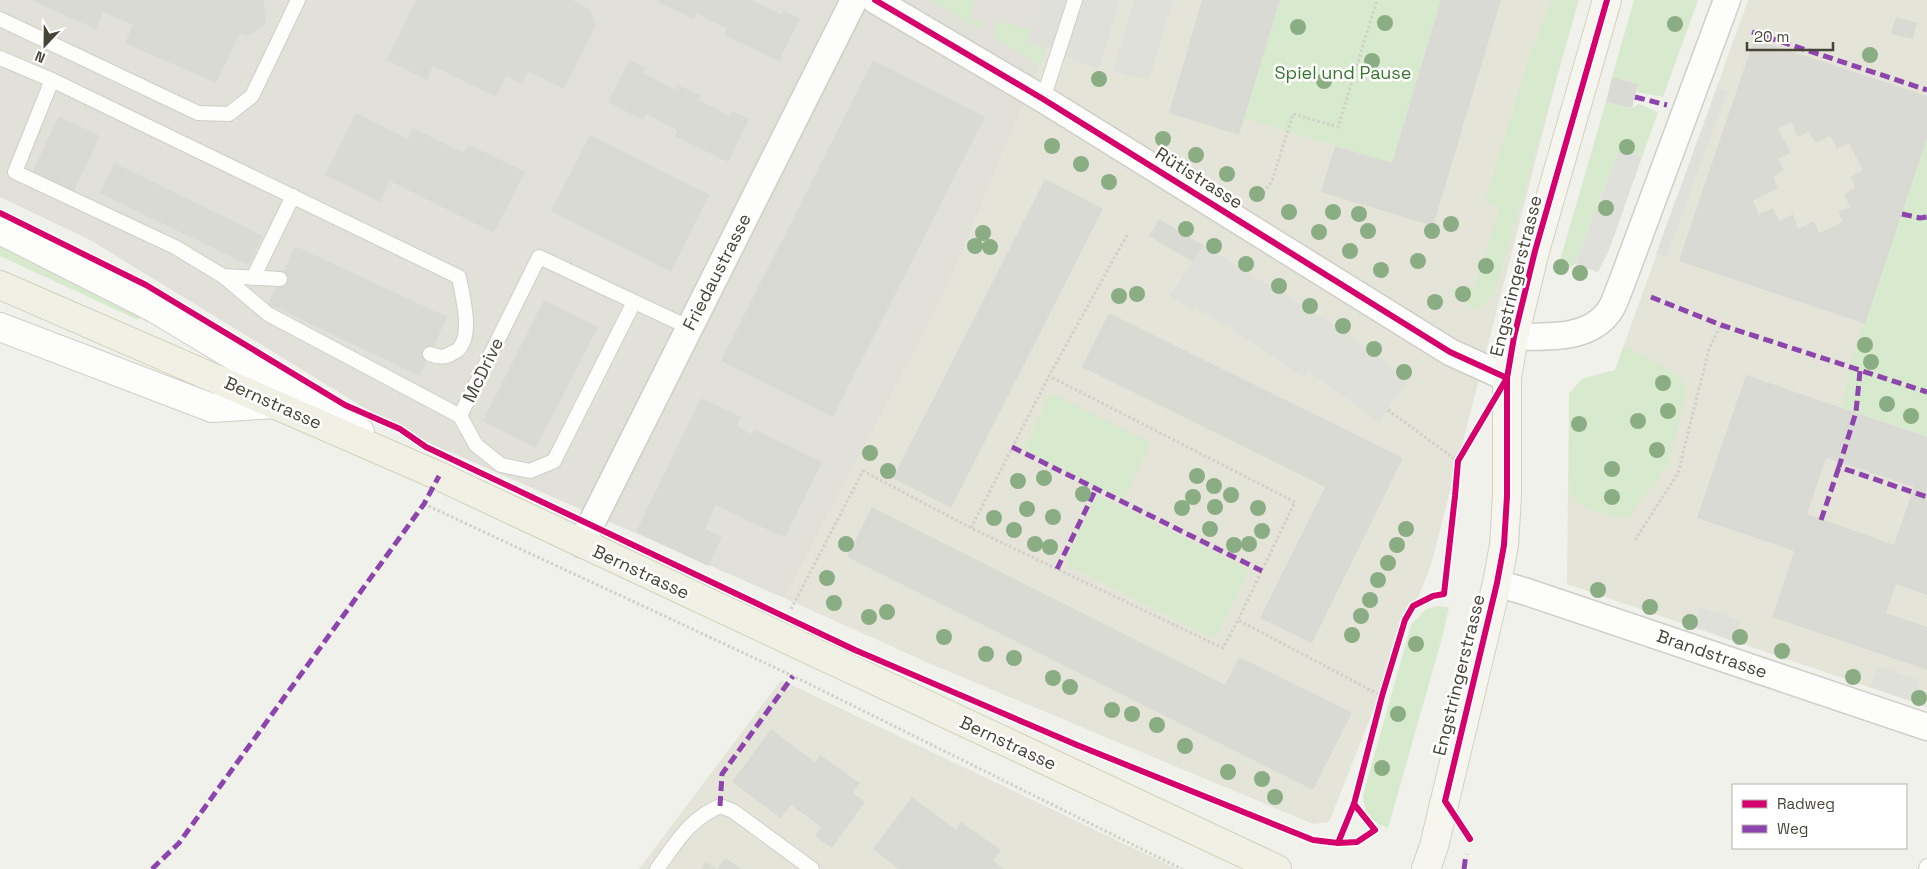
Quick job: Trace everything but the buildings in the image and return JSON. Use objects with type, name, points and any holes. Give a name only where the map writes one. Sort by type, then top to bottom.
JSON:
[{"type":"main road","name":"Engstringerstrasse","points":[[1426,869],[1434,846],[1497,583],[1504,546],[1507,496],[1507,378],[1514,337],[1535,251],[1607,0]]},
{"type":"main road","name":"Bernstrasse","points":[[0,285],[412,464],[1277,869]]},
{"type":"street","name":"Friedaustrasse","points":[[581,544],[688,327],[854,0]]},
{"type":"street","name":"Rütistrasse","points":[[875,0],[1043,99],[1450,352],[1507,378]]},
{"type":"street","name":"Engstringerstrasse","points":[[1514,337],[1570,334],[1586,330],[1609,312],[1621,285],[1727,0]]},
{"type":"street","points":[[0,230],[154,308],[412,464]]},
{"type":"street","points":[[0,328],[212,408],[275,404]]},
{"type":"street","name":"Brandstrasse","points":[[1497,583],[1927,727]]},
{"type":"lane","points":[[0,19],[198,113],[228,114],[252,96],[298,0]]},
{"type":"lane","points":[[1043,99],[1075,0]]},
{"type":"lane","points":[[0,58],[52,80],[459,277],[466,310],[465,330],[461,346],[450,355],[436,357],[430,354]]},
{"type":"lane","points":[[52,80],[15,172],[175,247],[224,276],[268,314],[460,416]]},
{"type":"lane","points":[[253,278],[293,196]]},
{"type":"lane","name":"McDrive","points":[[539,256],[634,302],[554,461],[530,471],[501,465],[476,446],[460,416],[539,256]]},
{"type":"lane","points":[[224,276],[280,279]]},
{"type":"lane","points":[[634,302],[688,327]]},
{"type":"lane","points":[[657,869],[692,823],[720,806],[733,811],[812,869]]},
{"type":"path","points":[[1243,223],[1272,181],[1293,114],[1338,127],[1377,0]]},
{"type":"path","points":[[971,528],[1049,376],[1127,236]]},
{"type":"path","points":[[1635,540],[1678,472],[1709,349],[1721,325]]},
{"type":"path","points":[[786,618],[863,471],[971,528],[1223,648],[1295,502],[1049,376]]},
{"type":"path","points":[[1388,410],[1458,461],[1463,453]]},
{"type":"path","points":[[424,504],[793,676],[1182,869]]},
{"type":"path","points":[[1238,620],[1382,696]]},
{"type":"path","points":[[1354,804],[1374,830]]},
{"type":"shaded area","points":[[0,0],[1067,0],[943,297],[784,598],[404,432],[90,240],[0,197]]},
{"type":"shaded area","points":[[1043,0],[1120,0],[1099,68],[1078,62],[1052,48],[1030,42]]},
{"type":"shaded area","points":[[1067,0],[1577,0],[1431,565],[1329,822],[1313,824],[931,664],[784,598],[943,297]]},
{"type":"shaded area","points":[[1134,0],[1173,0],[1150,77],[1133,77],[1113,71]]},
{"type":"shaded area","points":[[1748,0],[1927,0],[1927,707],[1567,584],[1569,394],[1582,379],[1615,370]]},
{"type":"shaded area","points":[[1717,88],[1727,92],[1666,258],[1656,254]]},
{"type":"shaded area","points":[[1620,148],[1642,157],[1609,250],[1598,272],[1575,264]]},
{"type":"shaded area","points":[[1203,245],[1334,325],[1378,357],[1407,382],[1379,422],[1308,371],[1304,378],[1261,348],[1195,307],[1193,310],[1169,296]]},
{"type":"shaded area","points":[[1700,607],[1740,620],[1733,641],[1694,627]]},
{"type":"shaded area","points":[[1878,666],[1919,680],[1913,701],[1871,687]]},
{"type":"shaded area","points":[[781,680],[1177,869],[639,869]]},
{"type":"green space","points":[[930,0],[975,0],[970,19],[984,23],[981,30]]},
{"type":"green space","name":"Spiel und Pause","points":[[1280,0],[1441,0],[1392,163],[1244,118]]},
{"type":"green space","points":[[1552,0],[1579,0],[1496,291],[1491,299],[1475,311],[1448,290],[1475,287],[1500,207],[1485,201],[1531,51]]},
{"type":"green space","points":[[1634,0],[1698,0],[1663,97],[1637,92],[1638,84],[1612,77]]},
{"type":"green space","points":[[998,21],[1031,30],[1027,43],[1047,50],[1040,66],[993,37]]},
{"type":"green space","points":[[1606,102],[1632,108],[1639,104],[1658,112],[1642,157],[1620,148],[1575,264],[1560,273],[1558,267]]},
{"type":"green space","points":[[1927,138],[1927,437],[1843,408],[1849,367]]},
{"type":"green space","points":[[0,241],[143,313],[138,320],[0,256]]},
{"type":"green space","points":[[1624,345],[1679,376],[1686,387],[1679,425],[1668,465],[1627,519],[1597,512],[1576,503],[1569,493],[1569,394],[1582,379],[1615,370]]},
{"type":"green space","points":[[1050,395],[1055,395],[1151,443],[1123,500],[1024,450]]},
{"type":"green space","points":[[1099,496],[1246,568],[1248,573],[1216,636],[1208,636],[1068,565],[1066,559],[1096,498]]},
{"type":"green space","points":[[1438,606],[1449,607],[1442,638],[1388,828],[1372,820],[1365,807],[1363,795],[1411,625],[1426,609]]},
{"type":"marked path","points":[[1752,32],[1927,90]]},
{"type":"marked path","points":[[1635,97],[1667,105]]},
{"type":"marked path","points":[[1902,214],[1920,218],[1927,217]]},
{"type":"marked path","points":[[1651,297],[1721,325],[1927,392]]},
{"type":"marked path","points":[[1860,371],[1856,412],[1839,467],[1927,497]]},
{"type":"marked path","points":[[1012,447],[1262,571]]},
{"type":"marked path","points":[[1821,520],[1839,467]]},
{"type":"marked path","points":[[152,869],[179,843],[424,504],[439,476]]},
{"type":"marked path","points":[[1057,569],[1096,489]]},
{"type":"marked path","points":[[720,806],[722,774],[793,676]]},
{"type":"marked path","points":[[1464,869],[1466,854]]},
{"type":"cycle path","points":[[875,0],[1043,99],[1450,352],[1507,378]]},
{"type":"cycle path","points":[[1470,839],[1445,801],[1497,583],[1504,545],[1507,496],[1507,378],[1514,337],[1535,251],[1607,0]]},
{"type":"cycle path","points":[[0,213],[146,285],[345,405],[400,429],[426,447],[855,650],[1077,745],[1313,840],[1338,843],[1357,842],[1375,830],[1354,804]]},
{"type":"cycle path","points":[[1338,843],[1354,804],[1382,696],[1405,620],[1413,606],[1433,596],[1444,594],[1458,461],[1507,378]]}]
